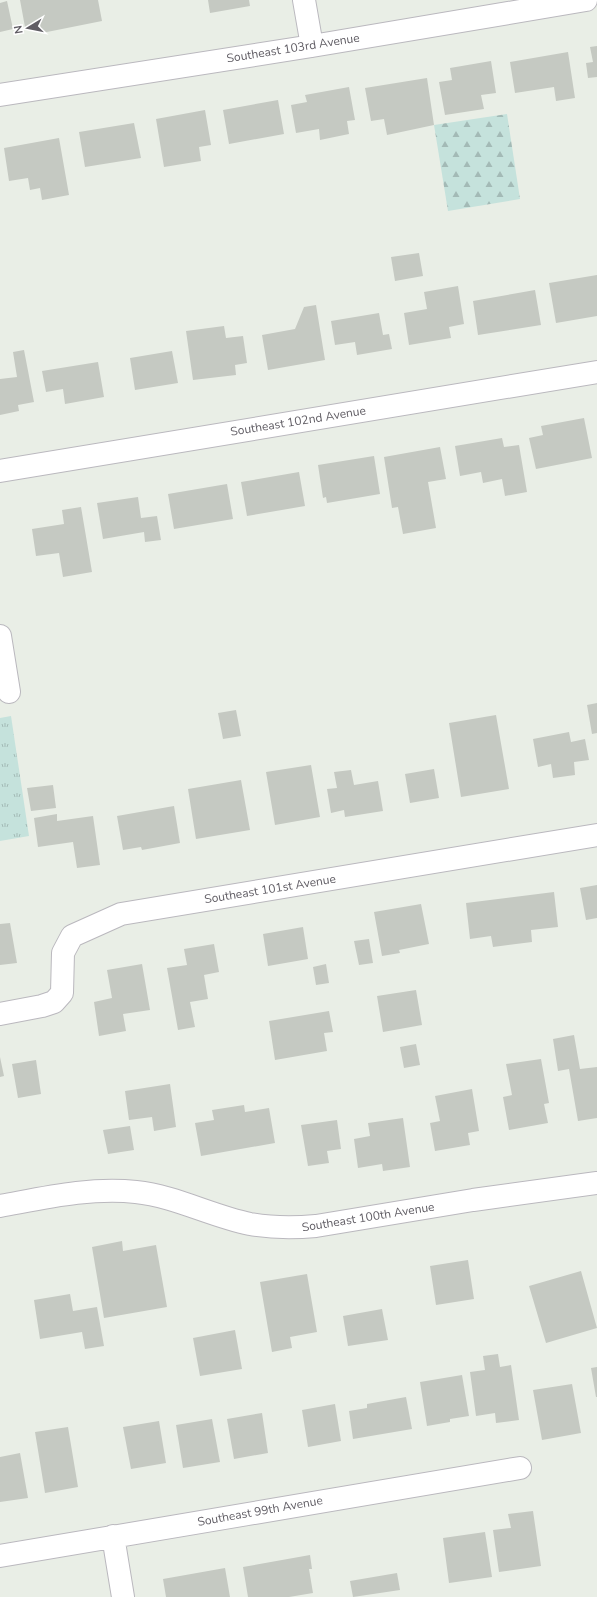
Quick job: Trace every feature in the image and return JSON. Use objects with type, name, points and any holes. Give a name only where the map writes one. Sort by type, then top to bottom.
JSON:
[{"type":"street","points":[[304,0],[312,46]]},
{"type":"street","name":"Southeast 103rd Avenue","points":[[0,95],[312,46],[586,0]]},
{"type":"street","name":"Southeast 102nd Avenue","points":[[0,471],[597,372]]},
{"type":"street","points":[[0,636],[9,692]]},
{"type":"street","name":"Southeast 101st Avenue","points":[[0,1014],[42,1006],[54,1002],[62,993],[63,953],[72,936],[120,914],[597,835]]},
{"type":"street","name":"Southeast 100th Avenue","points":[[0,1206],[77,1193],[135,1192],[160,1197],[248,1224],[295,1228],[316,1226],[473,1200],[597,1183]]},
{"type":"street","name":"Southeast 99th Avenue","points":[[0,1556],[520,1468]]},
{"type":"street","points":[[113,1536],[122,1597]]},
{"type":"green space","points":[[507,114],[520,199],[448,211],[434,125]]},
{"type":"green space","points":[[11,716],[29,836],[0,841],[0,718]]},
{"type":"building","points":[[20,0],[98,0],[102,21],[42,33],[40,24],[25,27]]},
{"type":"building","points":[[208,0],[249,0],[250,6],[210,13]]},
{"type":"building","points":[[7,1],[13,29],[0,32],[0,3]]},
{"type":"building","points":[[597,46],[597,77],[588,78],[586,63],[593,62],[590,47]]},
{"type":"building","points":[[568,52],[575,98],[556,101],[554,87],[515,93],[510,62]]},
{"type":"building","points":[[491,61],[496,93],[481,95],[484,109],[445,115],[439,82],[452,80],[450,68]]},
{"type":"building","points":[[427,78],[434,125],[387,135],[384,119],[371,121],[365,88]]},
{"type":"building","points":[[349,87],[355,120],[347,121],[349,134],[320,140],[319,129],[296,133],[291,105],[307,102],[305,95]]},
{"type":"building","points":[[278,100],[284,134],[229,144],[223,110]]},
{"type":"building","points":[[205,110],[211,145],[199,147],[201,161],[164,167],[156,119]]},
{"type":"building","points":[[134,123],[141,158],[85,167],[79,132]]},
{"type":"building","points":[[59,138],[69,195],[42,200],[40,188],[30,190],[28,178],[9,181],[4,148]]},
{"type":"building","points":[[419,253],[423,276],[395,281],[391,257]]},
{"type":"building","points":[[597,275],[597,316],[556,323],[549,283]]},
{"type":"building","points":[[458,286],[464,324],[449,327],[451,338],[409,345],[404,313],[427,309],[424,292]]},
{"type":"building","points":[[535,290],[541,325],[478,335],[473,301]]},
{"type":"building","points":[[316,305],[325,360],[268,370],[262,335],[295,329],[304,307]]},
{"type":"building","points":[[379,313],[383,335],[389,334],[392,349],[357,355],[355,342],[335,345],[331,321]]},
{"type":"building","points":[[224,326],[226,338],[243,336],[247,363],[235,365],[236,375],[193,380],[186,331]]},
{"type":"building","points":[[24,350],[34,402],[18,405],[19,411],[0,415],[0,379],[17,377],[13,352]]},
{"type":"building","points":[[172,351],[178,383],[135,390],[130,358]]},
{"type":"building","points":[[98,362],[104,397],[65,404],[63,389],[46,392],[42,371]]},
{"type":"building","points":[[584,418],[592,458],[536,469],[529,438],[543,435],[541,426]]},
{"type":"building","points":[[502,438],[504,447],[519,445],[527,492],[505,496],[502,479],[483,483],[481,472],[460,476],[455,446]]},
{"type":"building","points":[[440,447],[446,479],[428,482],[436,528],[403,534],[398,507],[392,508],[384,457]]},
{"type":"building","points":[[374,456],[380,494],[327,503],[326,497],[323,498],[318,465]]},
{"type":"building","points":[[299,472],[305,506],[247,516],[241,482]]},
{"type":"building","points":[[227,484],[233,519],[174,529],[168,494]]},
{"type":"building","points":[[138,497],[141,518],[157,516],[161,540],[145,542],[144,532],[103,539],[97,503]]},
{"type":"building","points":[[81,507],[92,572],[63,577],[59,553],[36,556],[32,529],[64,524],[62,510]]},
{"type":"building","points":[[597,703],[597,733],[592,734],[587,705]]},
{"type":"building","points":[[236,710],[241,736],[223,739],[218,713]]},
{"type":"building","points":[[496,715],[509,789],[461,797],[449,723]]},
{"type":"building","points":[[569,732],[571,742],[585,739],[589,760],[574,762],[575,775],[553,778],[551,764],[538,767],[533,739]]},
{"type":"building","points":[[311,765],[320,817],[275,825],[266,772]]},
{"type":"building","points":[[434,769],[439,798],[410,803],[405,774]]},
{"type":"building","points":[[351,770],[354,785],[378,781],[383,811],[345,817],[344,810],[331,813],[327,789],[337,788],[334,772]]},
{"type":"building","points":[[241,780],[250,830],[196,839],[188,789]]},
{"type":"building","points":[[53,785],[56,808],[31,811],[27,788]]},
{"type":"building","points":[[174,806],[180,843],[142,850],[141,847],[123,850],[117,816]]},
{"type":"building","points":[[57,814],[57,821],[93,816],[100,865],[77,868],[73,842],[38,847],[34,818]]},
{"type":"building","points":[[597,885],[597,918],[586,920],[580,888]]},
{"type":"building","points":[[554,892],[558,927],[531,930],[532,942],[493,947],[491,936],[470,939],[466,903]]},
{"type":"building","points":[[421,904],[429,944],[399,950],[400,953],[382,956],[374,912]]},
{"type":"building","points":[[10,923],[17,963],[0,965],[0,924]]},
{"type":"building","points":[[303,927],[308,959],[268,966],[263,934]]},
{"type":"building","points":[[369,939],[373,963],[359,965],[354,941]]},
{"type":"building","points":[[214,944],[219,972],[204,975],[208,999],[190,1002],[195,1027],[178,1030],[167,968],[187,965],[184,949]]},
{"type":"building","points":[[142,964],[150,1010],[123,1014],[126,1031],[99,1036],[94,1002],[112,998],[107,970]]},
{"type":"building","points":[[326,964],[329,983],[316,985],[313,967]]},
{"type":"building","points":[[416,990],[422,1025],[383,1032],[377,996]]},
{"type":"building","points":[[329,1011],[333,1032],[324,1033],[327,1051],[275,1060],[269,1021]]},
{"type":"building","points":[[574,1035],[580,1069],[597,1067],[597,1118],[578,1121],[569,1069],[558,1071],[553,1039]]},
{"type":"building","points":[[416,1044],[420,1065],[404,1068],[400,1047]]},
{"type":"building","points":[[0,1057],[4,1076],[0,1077]]},
{"type":"building","points":[[541,1059],[549,1103],[544,1104],[548,1123],[509,1130],[503,1097],[512,1095],[506,1064]]},
{"type":"building","points":[[36,1060],[41,1094],[18,1098],[12,1064]]},
{"type":"building","points":[[170,1084],[176,1127],[154,1131],[152,1117],[129,1120],[125,1091]]},
{"type":"building","points":[[472,1089],[479,1131],[468,1133],[470,1145],[435,1151],[430,1123],[440,1121],[435,1096]]},
{"type":"building","points":[[244,1105],[245,1112],[269,1108],[275,1143],[201,1156],[195,1123],[214,1120],[212,1110]]},
{"type":"building","points":[[403,1118],[410,1167],[383,1171],[382,1164],[358,1168],[354,1139],[370,1136],[368,1123]]},
{"type":"building","points":[[337,1120],[341,1149],[327,1151],[329,1163],[308,1166],[301,1125]]},
{"type":"building","points":[[130,1126],[134,1150],[108,1154],[103,1130]]},
{"type":"building","points":[[122,1241],[123,1251],[156,1245],[167,1307],[104,1318],[92,1247]]},
{"type":"building","points":[[468,1260],[474,1299],[436,1305],[430,1266]]},
{"type":"building","points":[[581,1271],[597,1328],[546,1343],[529,1286]]},
{"type":"building","points":[[307,1274],[317,1332],[290,1337],[292,1348],[272,1352],[260,1282]]},
{"type":"building","points":[[70,1294],[73,1311],[97,1307],[104,1346],[85,1349],[82,1332],[40,1339],[34,1300]]},
{"type":"building","points":[[382,1309],[388,1340],[348,1346],[343,1316]]},
{"type":"building","points":[[235,1330],[242,1369],[200,1376],[193,1338]]},
{"type":"building","points":[[498,1354],[500,1367],[511,1365],[519,1420],[496,1423],[495,1413],[476,1416],[470,1372],[485,1370],[483,1356]]},
{"type":"building","points":[[597,1367],[597,1397],[596,1397],[591,1368]]},
{"type":"building","points":[[462,1375],[469,1416],[450,1419],[450,1422],[427,1426],[420,1382]]},
{"type":"building","points":[[572,1384],[581,1433],[542,1440],[533,1390]]},
{"type":"building","points":[[406,1397],[412,1429],[353,1439],[349,1411],[367,1408],[367,1404]]},
{"type":"building","points":[[335,1404],[341,1441],[308,1447],[302,1410]]},
{"type":"building","points":[[262,1413],[268,1453],[234,1459],[227,1419]]},
{"type":"building","points":[[212,1419],[220,1462],[183,1468],[176,1425]]},
{"type":"building","points":[[159,1421],[166,1463],[131,1469],[123,1427]]},
{"type":"building","points":[[68,1427],[78,1487],[45,1493],[35,1432]]},
{"type":"building","points":[[20,1453],[28,1498],[0,1502],[0,1457]]},
{"type":"building","points":[[533,1511],[541,1566],[499,1572],[493,1530],[511,1528],[508,1514]]},
{"type":"building","points":[[485,1532],[492,1577],[449,1583],[443,1538]]},
{"type":"building","points":[[310,1555],[312,1569],[309,1569],[313,1593],[289,1597],[248,1597],[243,1567]]},
{"type":"building","points":[[225,1568],[230,1597],[166,1597],[163,1579]]},
{"type":"building","points":[[397,1573],[400,1590],[353,1597],[350,1581]]}]
